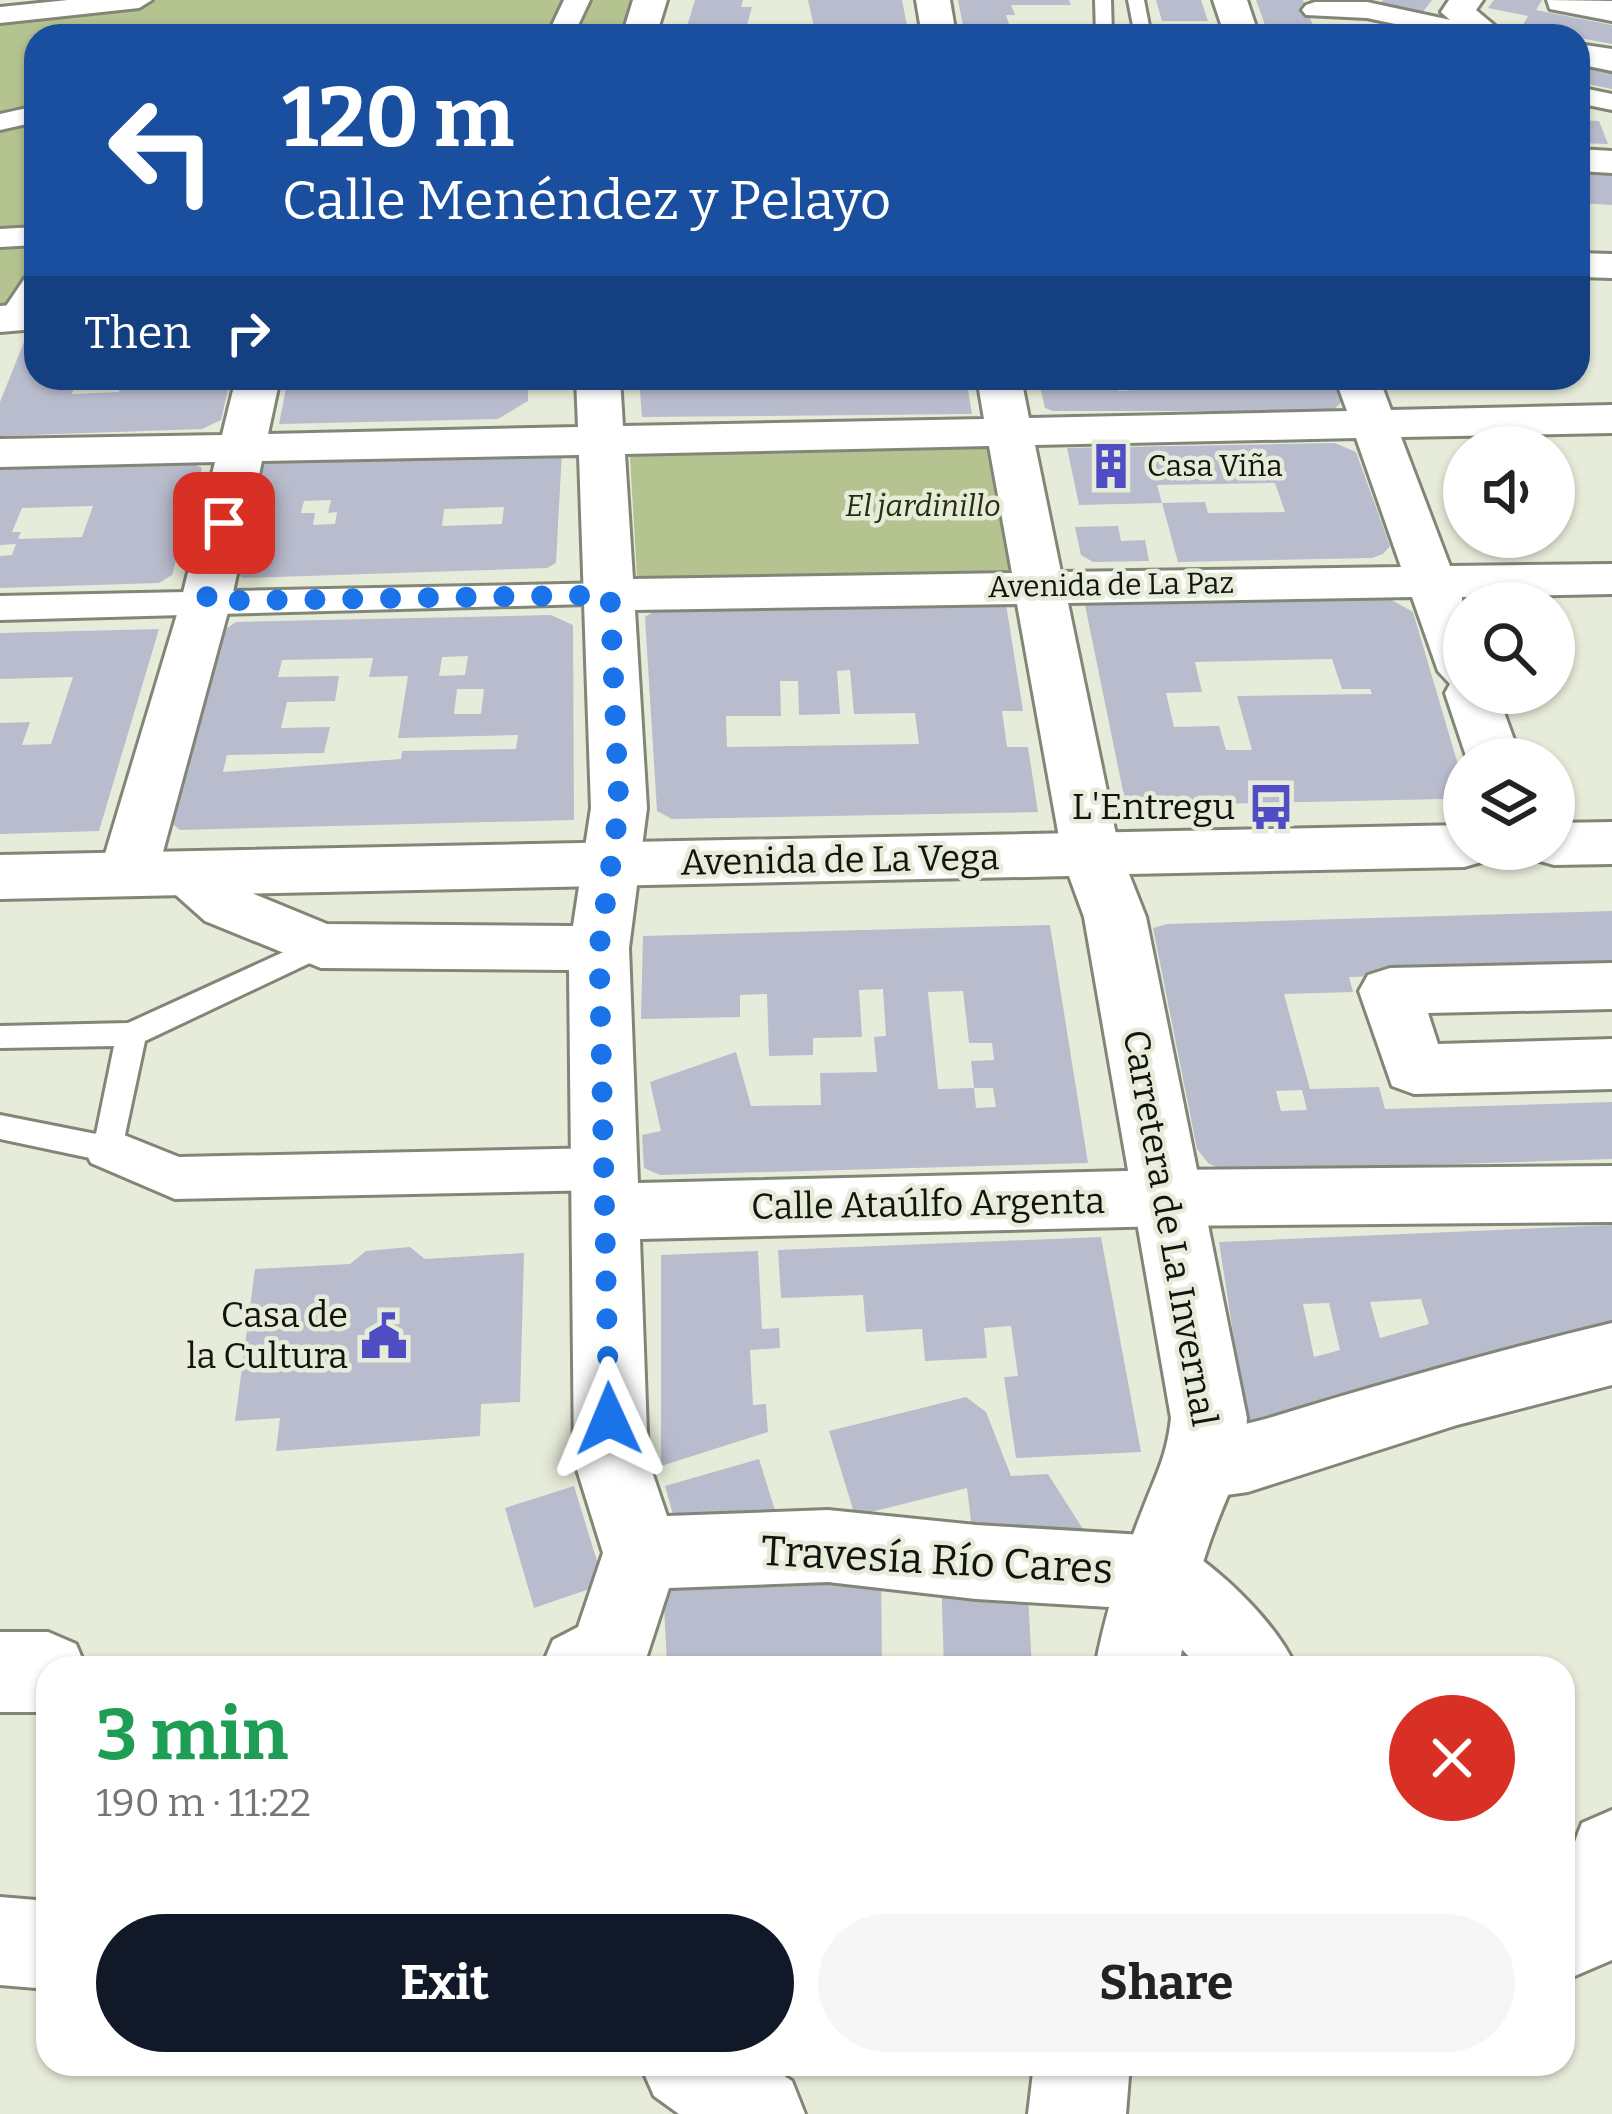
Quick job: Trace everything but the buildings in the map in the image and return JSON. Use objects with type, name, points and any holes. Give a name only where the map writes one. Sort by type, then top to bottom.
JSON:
[{"type":"street","points":[[0,15],[140,0]]},
{"type":"street","points":[[1466,0],[1458,11],[1474,24]]},
{"type":"street","points":[[1562,2],[1612,11]]},
{"type":"street","points":[[1315,10],[1365,5],[1441,24]]},
{"type":"street","points":[[128,874],[206,601],[255,390]]},
{"type":"street","points":[[599,390],[619,808],[599,948],[610,1460],[641,1553],[609,1653],[603,1656]]},
{"type":"street","points":[[1002,390],[1091,854]]},
{"type":"street","points":[[1361,390],[1443,611]]},
{"type":"street","points":[[0,453],[1612,419]]},
{"type":"street","name":"Avenida de La Paz","points":[[610,595],[1612,579]]},
{"type":"street","points":[[0,608],[610,595]]},
{"type":"street","points":[[1575,844],[1612,843]]},
{"type":"street","name":"Avenida de La Vega","points":[[0,877],[1443,846]]},
{"type":"street","name":"Carretera de La Invernal","points":[[1091,854],[1115,917],[1209,1418],[1204,1464],[1183,1507],[1145,1619],[1139,1656]]},
{"type":"street","points":[[188,873],[226,906],[321,946],[599,948]]},
{"type":"street","points":[[1612,986],[1390,991],[1414,1069],[1612,1064]]},
{"type":"street","points":[[109,1149],[175,1178],[603,1190]]},
{"type":"street","name":"Calle Ataúlfo Argenta","points":[[603,1190],[1166,1198],[1612,1194]]},
{"type":"street","points":[[1204,1464],[1248,1458],[1456,1394],[1612,1354]]},
{"type":"street","name":"Travesía Río Cares","points":[[641,1553],[828,1546],[976,1562],[1161,1573]]},
{"type":"street","points":[[1161,1573],[1244,1656]]},
{"type":"street","points":[[0,1672],[36,1672]]},
{"type":"street","points":[[1575,1932],[1598,1922],[1612,1853]]},
{"type":"street","points":[[0,1941],[36,1944]]},
{"type":"street","points":[[704,2076],[759,2114]]},
{"type":"street","points":[[1077,2114],[1081,2076]]},
{"type":"lane","points":[[0,1037],[131,1034],[321,946]]},
{"type":"lane","points":[[0,1127],[109,1149],[131,1034]]},
{"type":"green space","points":[[140,0],[650,0],[643,24],[24,24],[24,317],[0,319],[0,15]]},
{"type":"green space","name":"El jardinillo","points":[[992,442],[1026,571],[637,577],[630,458],[635,448]]},
{"type":"place","name":"Casa Viña","points":[[1111,466]]},
{"type":"place","name":"L'Entregu","points":[[1271,807]]},
{"type":"place","name":"Casa de la Cultura","points":[[384,1336]]},
{"type":"route","points":[[224,523],[206,601],[610,595],[619,808],[599,948],[609,1419]]}]
